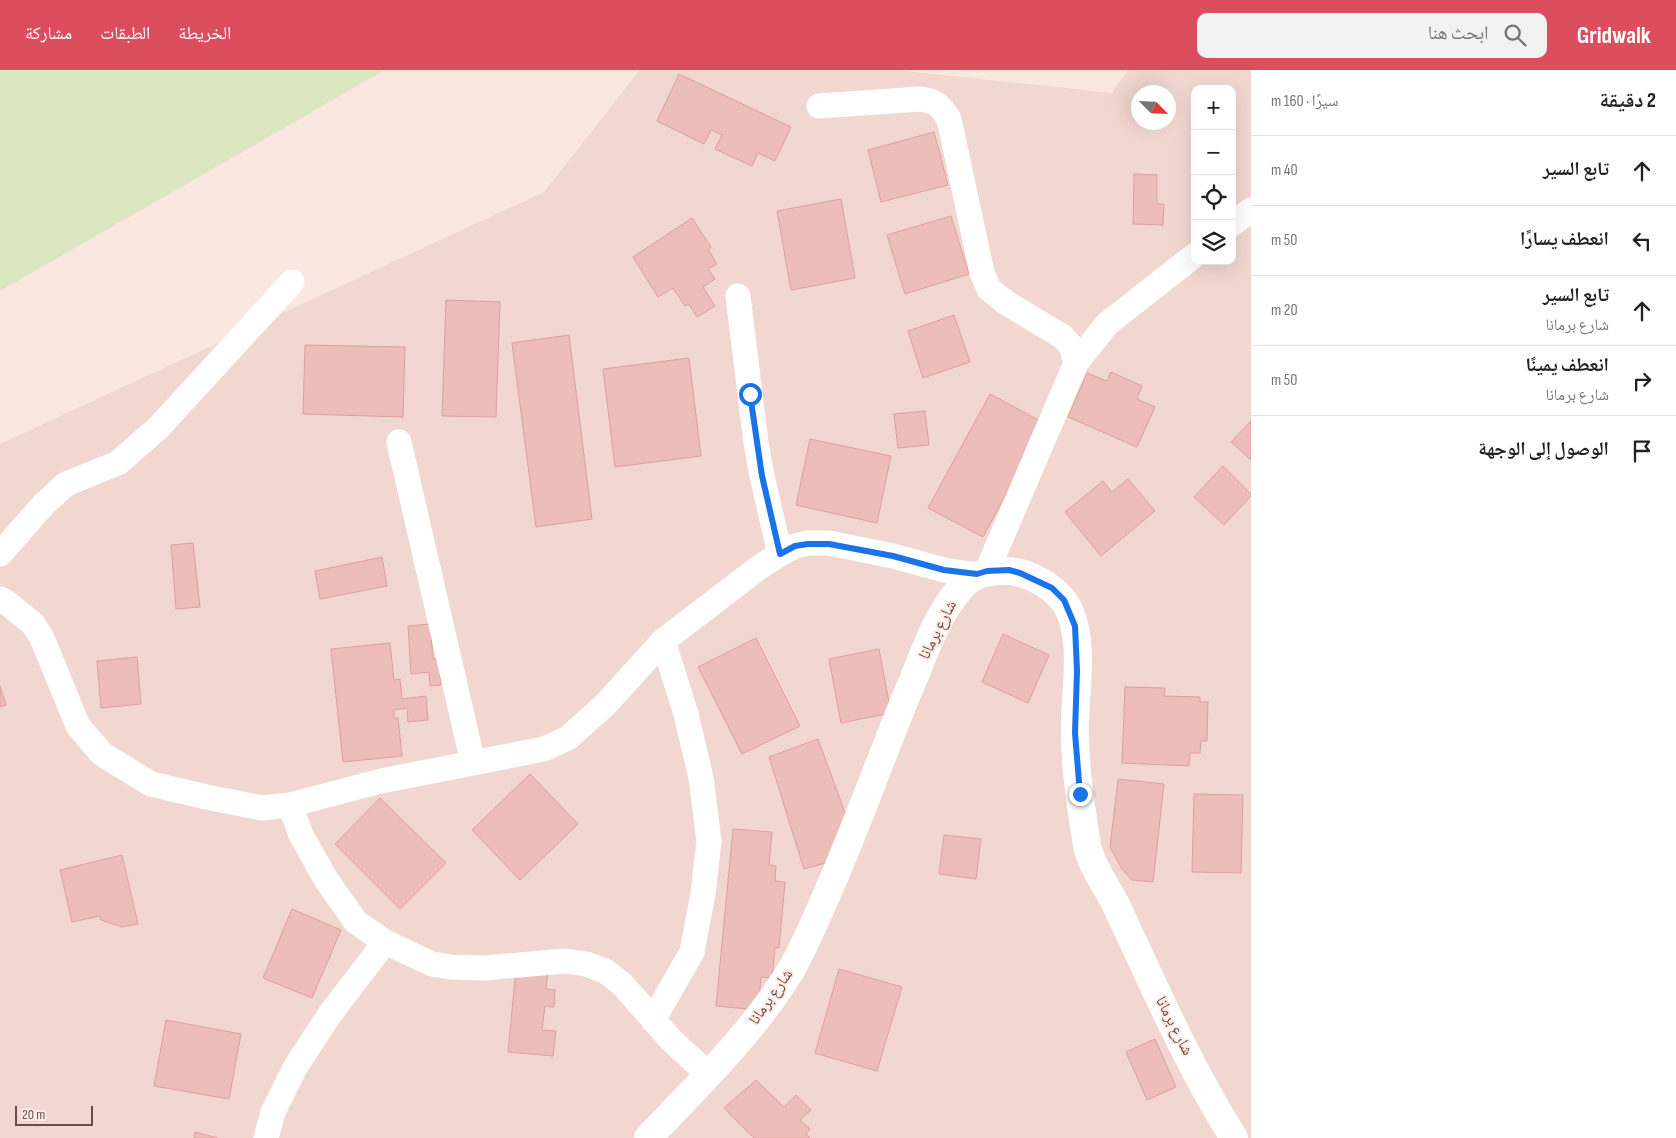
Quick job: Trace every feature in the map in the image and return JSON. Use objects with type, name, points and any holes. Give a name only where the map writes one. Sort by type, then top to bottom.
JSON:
[{"type":"street","points":[[819,106],[920,99],[932,101],[942,108],[949,119],[982,273],[989,289],[1005,302],[1063,337],[1071,346],[1076,363]]},
{"type":"street","points":[[1236,221],[1251,210]]},
{"type":"street","points":[[0,599],[33,624],[42,638],[78,726],[102,754],[151,784],[262,808],[290,805],[381,781],[544,749],[568,738],[605,705],[663,640],[736,584],[795,546],[829,544],[893,556],[944,570],[982,573],[1076,363],[1107,324],[1191,257]]},
{"type":"street","points":[[0,554],[44,504],[66,484],[118,463],[159,427],[292,282]]},
{"type":"street","points":[[738,296],[756,443],[780,554]]},
{"type":"street","points":[[399,442],[473,763]]},
{"type":"street","name":"شارع برمانا","points":[[648,1138],[758,1019],[792,969],[837,871],[904,701],[940,619],[959,590],[982,573],[1009,570],[1037,580],[1052,588],[1064,600],[1070,612],[1075,626],[1077,642],[1075,733],[1080,794],[1088,851],[1115,904],[1140,960],[1207,1092],[1234,1138]]},
{"type":"street","points":[[653,1020],[692,952],[703,894],[709,841],[701,778],[686,714],[663,640]]},
{"type":"street","points":[[290,805],[301,835],[327,881],[356,922],[385,942],[432,964],[450,967],[485,968],[565,962],[586,964],[605,971],[622,984],[671,1040],[708,1074]]},
{"type":"street","points":[[266,1138],[273,1112],[296,1066],[330,1014],[385,942]]},
{"type":"shaded area","points":[[640,70],[895,70],[1112,93],[1128,70],[1251,70],[1251,1138],[0,1138],[0,444],[544,192]]},
{"type":"green space","points":[[0,70],[385,70],[0,291]]},
{"type":"building","points":[[679,74],[791,127],[775,161],[758,153],[752,166],[715,149],[722,135],[711,130],[704,144],[657,121]]},
{"type":"building","points":[[934,132],[948,185],[881,202],[868,150]]},
{"type":"building","points":[[1134,174],[1157,175],[1157,204],[1164,204],[1163,225],[1133,224]]},
{"type":"building","points":[[841,199],[855,278],[791,290],[777,211]]},
{"type":"building","points":[[951,216],[969,274],[905,294],[887,235]]},
{"type":"building","points":[[692,218],[711,247],[708,249],[717,264],[708,269],[715,279],[703,287],[715,306],[697,317],[689,304],[685,306],[673,288],[658,297],[633,257]]},
{"type":"building","points":[[446,300],[500,302],[496,417],[442,416]]},
{"type":"building","points":[[954,315],[970,362],[923,378],[908,331]]},
{"type":"building","points":[[569,335],[592,519],[536,527],[512,343]]},
{"type":"building","points":[[305,345],[405,347],[403,417],[303,414]]},
{"type":"building","points":[[689,358],[701,456],[615,467],[603,369]]},
{"type":"building","points":[[1111,372],[1142,386],[1137,399],[1155,407],[1137,447],[1068,417],[1087,373],[1107,381]]},
{"type":"building","points":[[990,394],[1044,423],[983,537],[928,508]]},
{"type":"building","points":[[925,411],[929,445],[898,448],[894,414]]},
{"type":"building","points":[[1251,421],[1251,460],[1231,442]]},
{"type":"building","points":[[810,439],[891,456],[877,523],[796,505]]},
{"type":"building","points":[[1223,466],[1251,494],[1224,525],[1194,497]]},
{"type":"building","points":[[1128,479],[1155,511],[1101,556],[1065,512],[1103,481],[1112,492]]},
{"type":"building","points":[[193,543],[200,607],[176,609],[171,545]]},
{"type":"building","points":[[382,557],[387,586],[320,599],[315,571]]},
{"type":"building","points":[[430,624],[433,659],[439,658],[441,685],[430,686],[429,672],[411,674],[408,626]]},
{"type":"building","points":[[1003,634],[1049,655],[1028,703],[982,682]]},
{"type":"building","points":[[756,638],[800,726],[742,754],[698,667]]},
{"type":"building","points":[[390,643],[394,680],[400,679],[402,699],[426,696],[428,720],[408,722],[407,708],[394,710],[394,718],[398,718],[402,756],[343,762],[331,649]]},
{"type":"building","points":[[879,649],[891,713],[841,723],[829,659]]},
{"type":"building","points":[[137,657],[141,704],[101,708],[97,661]]},
{"type":"building","points":[[0,686],[6,705],[0,707]]},
{"type":"building","points":[[1125,687],[1165,688],[1164,696],[1200,697],[1200,702],[1208,702],[1207,741],[1201,741],[1200,753],[1190,753],[1189,766],[1122,763]]},
{"type":"building","points":[[818,739],[848,821],[833,861],[804,869],[769,757]]},
{"type":"building","points":[[530,774],[578,824],[520,880],[472,830]]},
{"type":"building","points":[[1118,779],[1164,784],[1153,882],[1132,880],[1122,869],[1110,847]]},
{"type":"building","points":[[1194,794],[1243,795],[1241,873],[1192,872]]},
{"type":"building","points":[[380,798],[446,863],[400,909],[335,844]]},
{"type":"building","points":[[733,829],[772,832],[769,865],[776,866],[775,881],[785,882],[779,948],[775,948],[772,978],[761,977],[758,1010],[716,1006]]},
{"type":"building","points":[[944,835],[981,839],[976,879],[939,874]]},
{"type":"building","points":[[122,855],[138,924],[122,927],[101,920],[100,916],[72,922],[60,870]]},
{"type":"building","points":[[292,909],[341,930],[312,998],[263,978]]},
{"type":"building","points":[[516,969],[548,972],[546,989],[555,990],[554,1007],[545,1006],[542,1030],[556,1031],[553,1056],[508,1052]]},
{"type":"building","points":[[839,969],[902,987],[877,1071],[815,1053]]},
{"type":"building","points":[[166,1020],[241,1034],[229,1099],[154,1086]]},
{"type":"building","points":[[1155,1039],[1176,1087],[1147,1100],[1126,1052]]},
{"type":"building","points":[[756,1080],[784,1107],[796,1095],[811,1110],[800,1120],[810,1129],[806,1134],[810,1138],[754,1138],[724,1108]]},
{"type":"building","points":[[195,1132],[218,1138],[194,1138]]},
{"type":"route","points":[[750,394],[762,476],[780,554],[795,546],[829,544],[858,548],[944,570],[977,574],[987,571],[1009,570],[1037,580],[1052,588],[1064,600],[1075,626],[1077,642],[1075,733],[1080,794]]}]
